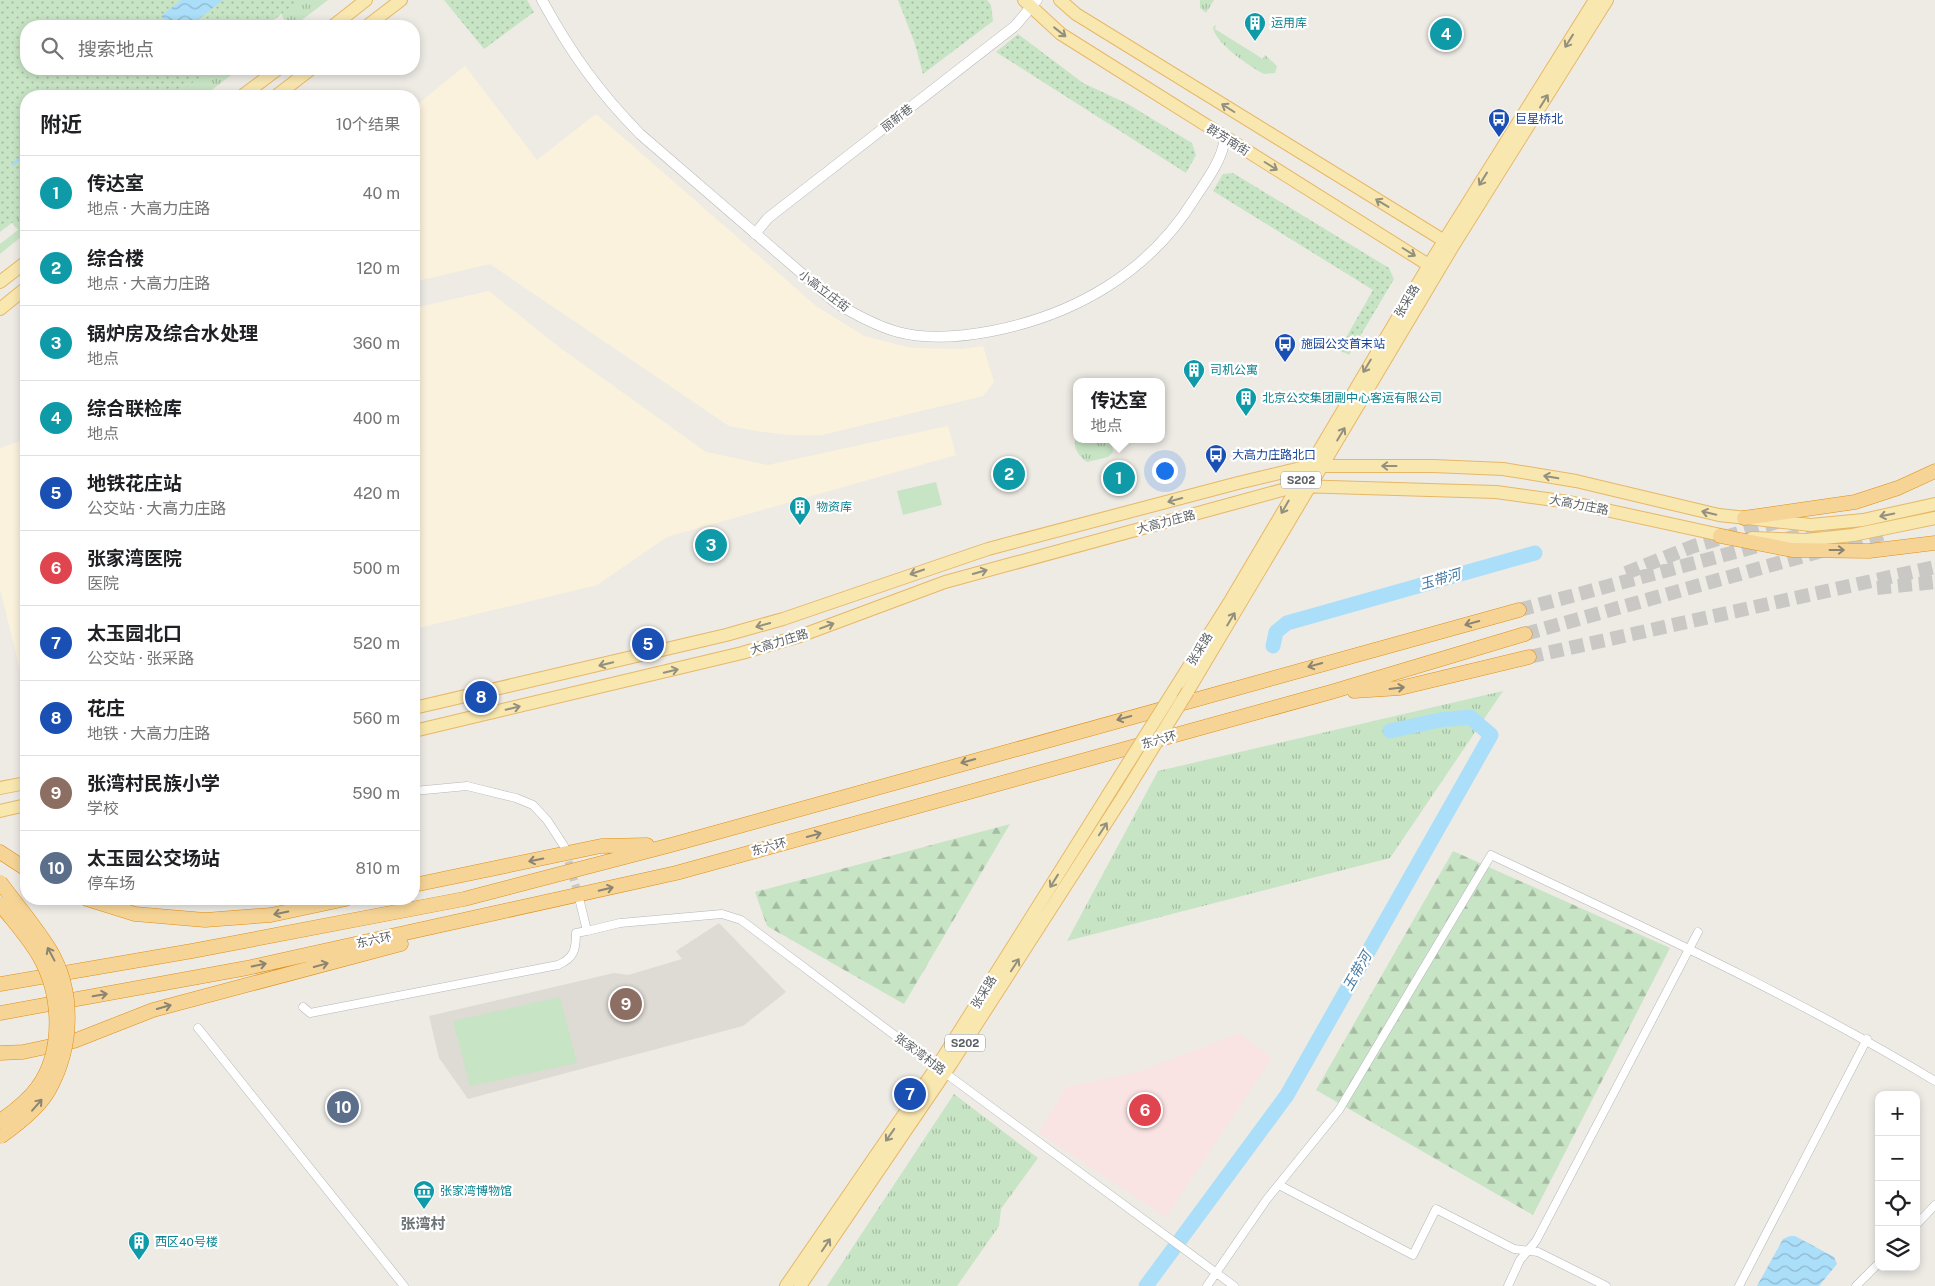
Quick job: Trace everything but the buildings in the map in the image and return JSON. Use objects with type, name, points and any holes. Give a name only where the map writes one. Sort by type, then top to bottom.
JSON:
[{"type":"highway","points":[[1744,518],[1856,502],[1898,488],[1935,471]]},
{"type":"highway","points":[[1720,536],[1792,550],[1869,550],[1935,543]]},
{"type":"highway","name":"东六环","points":[[0,984],[192,951],[464,900],[671,845],[1518,610]]},
{"type":"highway","name":"东六环","points":[[0,1013],[247,968],[557,901],[676,873],[1331,692],[1525,634]]},
{"type":"highway","points":[[1331,692],[1400,688],[1529,657]]},
{"type":"highway","points":[[420,884],[601,846],[671,845]]},
{"type":"highway","points":[[0,852],[20,866]]},
{"type":"highway","points":[[0,882],[51,951],[62,976],[68,1004],[68,1027],[65,1049],[49,1090],[29,1114],[0,1137]]},
{"type":"highway","points":[[0,1053],[23,1052],[74,1040],[153,1010],[557,901]]},
{"type":"highway","points":[[0,904],[39,956],[52,985],[57,1016],[54,1043],[37,1087],[16,1110],[0,1122]]},
{"type":"highway","points":[[106,905],[135,914],[205,920],[271,915],[318,905]]},
{"type":"main road","points":[[340,20],[366,0]]},
{"type":"main road","points":[[375,20],[401,0]]},
{"type":"main road","points":[[1060,0],[1076,14],[1449,243]]},
{"type":"main road","name":"张采路","points":[[1449,243],[1595,0]]},
{"type":"main road","name":"张采路","points":[[800,1286],[1124,795],[1188,691],[1304,486],[1309,466],[1433,268],[1607,0]]},
{"type":"main road","name":"群芳南街","points":[[1030,3],[1061,34],[1433,268]]},
{"type":"main road","points":[[250,90],[270,75]]},
{"type":"main road","points":[[284,90],[304,75]]},
{"type":"main road","points":[[0,282],[20,267]]},
{"type":"main road","name":"张采路","points":[[786,1286],[941,1070],[1108,795],[1229,603],[1304,486],[1322,466],[1433,268]]},
{"type":"main road","points":[[0,309],[20,293]]},
{"type":"main road","name":"大高力庄路","points":[[420,707],[726,635],[783,619],[988,549],[1309,466],[1503,469],[1576,481],[1718,515],[1811,525],[1863,520],[1935,504]]},
{"type":"main road","points":[[1238,483],[1248,488],[1250,493],[1245,501]]},
{"type":"main road","name":"大高力庄路","points":[[420,730],[742,653],[800,636],[945,582],[1304,486],[1496,492],[1569,502],[1720,536],[1806,540],[1853,535],[1935,518]]},
{"type":"main road","points":[[0,788],[20,784]]},
{"type":"main road","points":[[0,811],[20,807]]},
{"type":"street","name":"小高立庄街","points":[[542,0],[581,66],[612,106],[640,134],[836,303],[862,319],[898,332],[928,337],[960,336],[1008,328],[1046,318],[1101,292],[1135,268],[1183,217],[1222,155],[1225,138]]},
{"type":"street","name":"丽新巷","points":[[755,234],[768,218],[1015,26],[1030,3]]},
{"type":"street","points":[[420,790],[468,786],[516,798],[533,805],[547,820],[564,846]]},
{"type":"street","points":[[1207,1286],[1279,1185],[1339,1110],[1491,855],[1690,948],[1867,1039],[1935,1081]]},
{"type":"street","points":[[303,1007],[310,1013],[558,965],[569,960],[576,950],[576,934],[586,930],[580,902]]},
{"type":"street","name":"张家湾村路","points":[[586,930],[620,923],[722,914],[741,920],[1234,1286]]},
{"type":"street","points":[[1508,1286],[1520,1260],[1536,1241],[1698,932]]},
{"type":"street","points":[[198,1028],[404,1286]]},
{"type":"street","points":[[1739,1286],[1867,1039]]},
{"type":"street","points":[[1279,1185],[1414,1256],[1436,1210],[1514,1249],[1538,1252],[1606,1286]]},
{"type":"street","points":[[1920,1220],[1935,1206]]},
{"type":"street","points":[[1856,1286],[1875,1267]]},
{"type":"shaded area","points":[[465,66],[537,160],[596,114],[816,306],[864,336],[911,348],[962,349],[983,346],[994,382],[983,396],[822,435],[789,435],[729,426],[490,264],[420,280],[420,102]]},
{"type":"shaded area","points":[[489,291],[559,347],[706,452],[768,465],[948,426],[956,455],[667,537],[597,585],[420,628],[420,307]]},
{"type":"shaded area","points":[[20,441],[20,670],[0,589],[0,448]]},
{"type":"shaded area","points":[[719,923],[786,992],[743,1026],[468,1099],[439,1058],[429,1016],[614,973],[628,975],[682,959],[676,951]]},
{"type":"shaded area","points":[[1239,1033],[1272,1058],[1166,1217],[1039,1133],[1066,1087],[1139,1072]]},
{"type":"green space","points":[[0,0],[300,0],[274,20],[20,20],[20,75],[203,75],[183,90],[20,90],[20,217],[0,232]]},
{"type":"green space","points":[[285,0],[328,0],[302,20],[285,20],[282,8]]},
{"type":"green space","points":[[444,0],[527,0],[534,12],[484,49]]},
{"type":"green space","points":[[898,0],[987,0],[991,5],[993,21],[923,74],[915,44]]},
{"type":"green space","points":[[1200,0],[1214,0],[1206,13],[1200,8]]},
{"type":"green space","points":[[1216,25],[1215,29],[1263,59],[1265,55],[1277,66],[1275,73],[1264,74],[1234,54],[1215,33],[1213,27]]},
{"type":"green space","points":[[1018,34],[1083,83],[1126,103],[1192,143],[1196,155],[1186,173],[996,52]]},
{"type":"green space","points":[[188,75],[231,75],[212,90],[168,90]]},
{"type":"green space","points":[[1233,173],[1389,268],[1394,279],[1349,355],[1339,350],[1373,290],[1213,191],[1223,174]]},
{"type":"green space","points":[[20,205],[20,238],[0,254],[0,244],[18,230],[6,216]]},
{"type":"green space","points":[[1075,443],[1112,443],[1113,452],[1108,457],[1087,462],[1077,451]]},
{"type":"green space","points":[[936,482],[942,505],[903,515],[897,491]]},
{"type":"green space","points":[[1503,691],[1390,858],[1067,941],[1158,771]]},
{"type":"green space","points":[[1010,824],[904,1004],[767,926],[755,892]]},
{"type":"green space","points":[[1453,851],[1670,948],[1533,1215],[1316,1090]]},
{"type":"green space","points":[[560,997],[577,1063],[470,1086],[453,1021]]},
{"type":"green space","points":[[954,1094],[1038,1158],[1001,1209],[999,1226],[957,1286],[827,1286]]},
{"type":"water","points":[[181,0],[223,0],[198,20],[164,20],[161,16]]},
{"type":"water","points":[[1795,1236],[1834,1257],[1837,1264],[1819,1286],[1757,1286],[1783,1239]]},
{"type":"waterway","points":[[12,165],[20,159]]},
{"type":"waterway","name":"玉带河","points":[[1273,646],[1276,632],[1287,623],[1535,553]]},
{"type":"waterway","name":"玉带河","points":[[1146,1286],[1287,1095],[1491,735],[1470,717],[1440,720],[1390,731]]},
{"type":"tunnel","points":[[1626,573],[1694,546],[1781,521]]},
{"type":"tunnel","points":[[1786,539],[1833,526]]},
{"type":"tunnel","points":[[1525,634],[1886,533]]},
{"type":"tunnel","points":[[1519,610],[1765,544]]},
{"type":"tunnel","points":[[1529,657],[1935,567]]},
{"type":"tunnel","points":[[1877,588],[1935,582]]},
{"type":"tunnel","points":[[565,850],[579,897]]},
{"type":"place","name":"综合联检库","points":[[1446,34]]},
{"type":"place","name":"运用库","points":[[1255,42]]},
{"type":"place","name":"巨星桥北","points":[[1499,138]]},
{"type":"place","name":"施园公交首末站","points":[[1285,363]]},
{"type":"place","name":"司机公寓","points":[[1194,389]]},
{"type":"place","name":"北京公交集团副中心客运有限公司","points":[[1246,417]]},
{"type":"place","name":"综合楼","points":[[1009,474]]},
{"type":"place","name":"大高力庄路北口","points":[[1216,474]]},
{"type":"place","name":"传达室","points":[[1119,478]]},
{"type":"place","name":"物资库","points":[[800,526]]},
{"type":"place","name":"锅炉房及综合水处理","points":[[711,545]]},
{"type":"place","name":"地铁花庄站","points":[[648,644]]},
{"type":"place","name":"花庄","points":[[481,697]]},
{"type":"place","name":"张湾村民族小学","points":[[626,1004]]},
{"type":"place","name":"太玉园北口","points":[[910,1094]]},
{"type":"place","name":"太玉园公交场站","points":[[343,1107]]},
{"type":"place","name":"张家湾医院","points":[[1145,1110]]},
{"type":"place","name":"张家湾博物馆","points":[[424,1210]]},
{"type":"place","name":"西区40号楼","points":[[139,1261]]},
{"type":"district","name":"张湾村","points":[[423,1223]]}]
